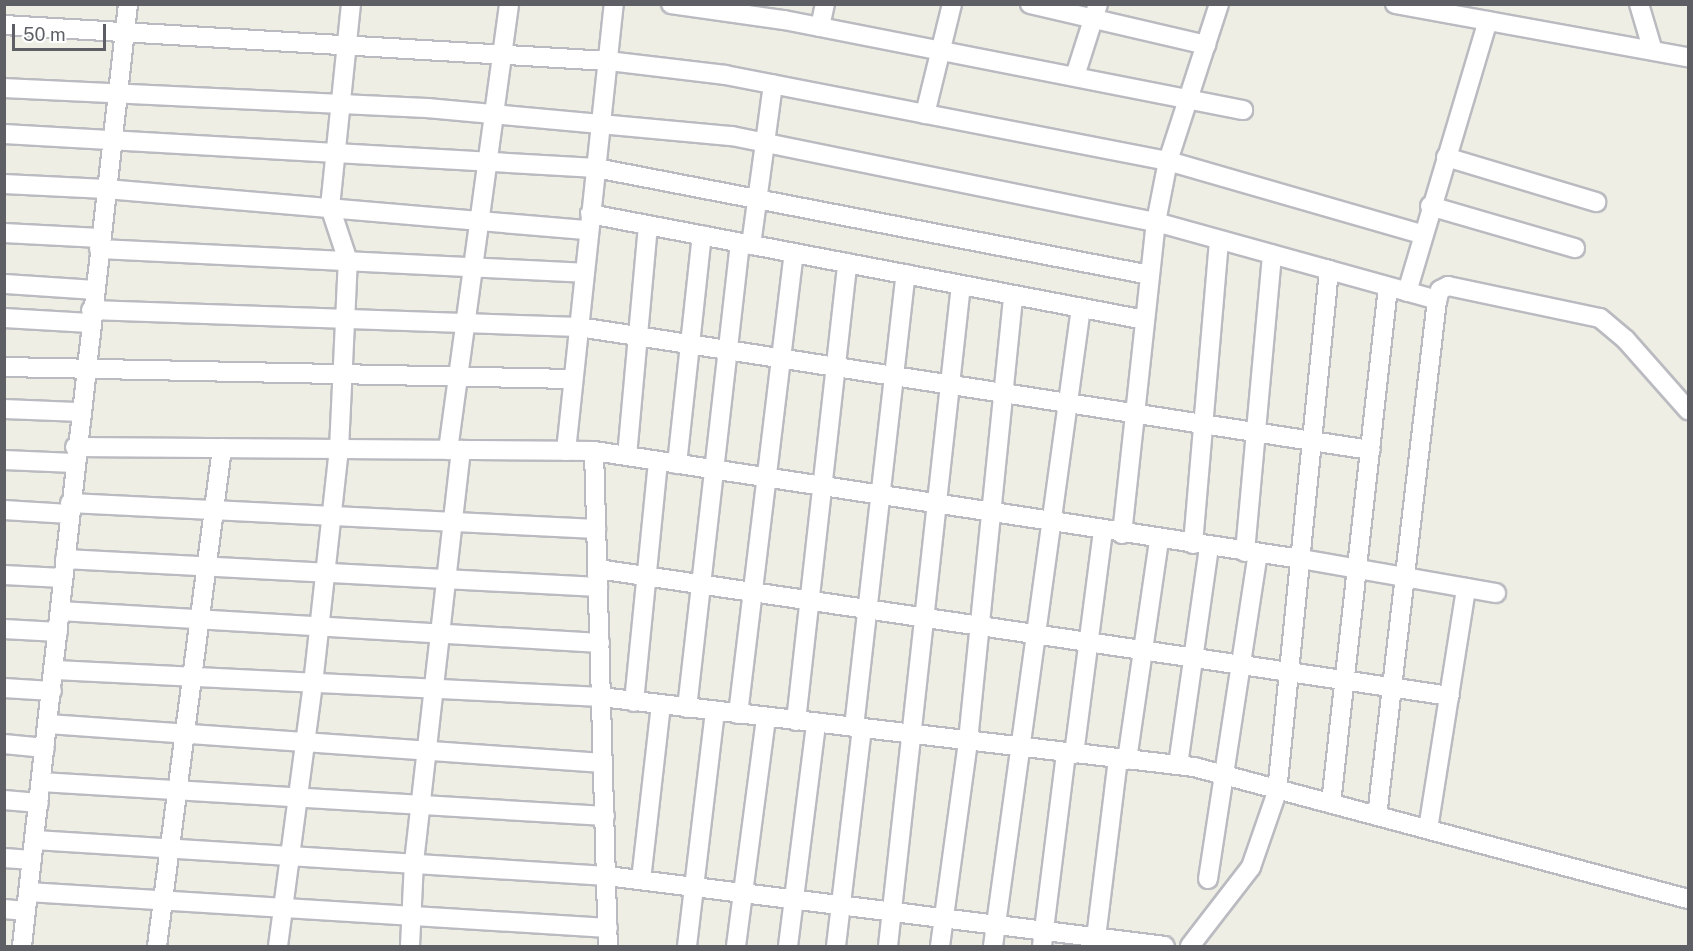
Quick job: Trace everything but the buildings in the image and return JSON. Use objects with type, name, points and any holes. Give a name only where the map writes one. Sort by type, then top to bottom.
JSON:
[{"type":"street","points":[[22,946],[55,670],[74,455],[128,4]]},
{"type":"street","points":[[278,946],[303,742],[313,684],[317,626],[339,449],[348,261],[330,207],[351,4]]},
{"type":"street","points":[[410,946],[414,862],[436,690],[453,522],[458,378],[509,4]]},
{"type":"street","points":[[567,451],[589,222],[614,4]]},
{"type":"street","points":[[672,4],[786,12],[820,27],[1189,97],[1243,110]]},
{"type":"street","points":[[820,27],[825,4]]},
{"type":"street","points":[[926,114],[952,4]]},
{"type":"street","points":[[1030,4],[1096,12],[1206,45]]},
{"type":"street","points":[[1122,534],[1156,222],[1168,161],[1219,4]]},
{"type":"street","points":[[1395,4],[1652,48],[1689,57]]},
{"type":"street","points":[[1639,4],[1652,48]]},
{"type":"street","points":[[1075,76],[1096,12]]},
{"type":"street","points":[[1407,292],[1421,234],[1488,21]]},
{"type":"street","points":[[4,26],[608,61],[773,84],[1168,161],[1421,234]]},
{"type":"street","points":[[687,708],[728,351],[746,244],[757,198],[773,84]]},
{"type":"street","points":[[4,87],[340,103],[495,114],[765,143],[1156,222],[1437,300]]},
{"type":"street","points":[[4,134],[596,168],[1150,274]]},
{"type":"street","points":[[1446,157],[1596,202]]},
{"type":"street","points":[[4,184],[106,189],[481,220],[648,225],[1145,320]]},
{"type":"street","points":[[1430,206],[1575,248]]},
{"type":"street","points":[[627,456],[648,225]]},
{"type":"street","points":[[4,233],[99,243],[348,261],[584,273]]},
{"type":"street","points":[[677,464],[702,236]]},
{"type":"street","points":[[1178,765],[1193,658],[1201,545],[1203,424],[1219,240]]},
{"type":"street","points":[[738,714],[794,253]]},
{"type":"street","points":[[1208,879],[1241,665],[1252,553],[1256,432],[1272,254]]},
{"type":"street","points":[[796,721],[848,263]]},
{"type":"street","points":[[1190,946],[1251,867],[1277,792],[1329,270]]},
{"type":"street","points":[[836,946],[868,609],[906,274]]},
{"type":"street","points":[[4,284],[94,290]]},
{"type":"street","points":[[888,946],[961,285]]},
{"type":"street","points":[[1377,816],[1395,686],[1437,300],[1440,291],[1448,286],[1600,318],[1626,340],[1689,410]]},
{"type":"street","points":[[1331,803],[1388,287]]},
{"type":"street","points":[[940,946],[968,741],[1013,295]]},
{"type":"street","points":[[993,946],[1081,308]]},
{"type":"street","points":[[4,318],[91,316],[345,319],[579,327],[1370,450]]},
{"type":"street","points":[[4,367],[84,371],[573,379]]},
{"type":"street","points":[[4,409],[79,412]]},
{"type":"street","points":[[157,946],[194,680],[222,448]]},
{"type":"street","points":[[4,460],[222,448],[594,451],[1158,540],[1301,560],[1496,593]]},
{"type":"street","points":[[594,451],[609,946]]},
{"type":"street","points":[[634,702],[658,461]]},
{"type":"street","points":[[4,510],[69,508],[214,510],[596,529]]},
{"type":"street","points":[[1043,939],[1103,531]]},
{"type":"street","points":[[1095,942],[1123,759],[1143,650],[1158,540]]},
{"type":"street","points":[[65,559],[446,579],[646,576],[1241,665],[1290,669],[1450,696]]},
{"type":"street","points":[[4,575],[63,578]]},
{"type":"street","points":[[1428,829],[1466,588]]},
{"type":"street","points":[[60,611],[600,643]]},
{"type":"street","points":[[4,629],[58,632]]},
{"type":"street","points":[[55,670],[194,680],[601,697],[1178,765],[1277,792],[1331,803],[1689,899]]},
{"type":"street","points":[[4,688],[52,691]]},
{"type":"street","points":[[641,880],[661,705]]},
{"type":"street","points":[[687,946],[715,711]]},
{"type":"street","points":[[736,946],[766,717]]},
{"type":"street","points":[[788,946],[816,723]]},
{"type":"street","points":[[48,724],[603,763]]},
{"type":"street","points":[[4,744],[45,748]]},
{"type":"street","points":[[41,782],[605,816]]},
{"type":"street","points":[[4,800],[39,803]]},
{"type":"street","points":[[35,840],[414,862],[607,876],[995,925],[1043,939],[1165,946]]},
{"type":"street","points":[[4,858],[32,860]]},
{"type":"street","points":[[28,892],[608,928]]},
{"type":"street","points":[[4,909],[26,911]]}]
